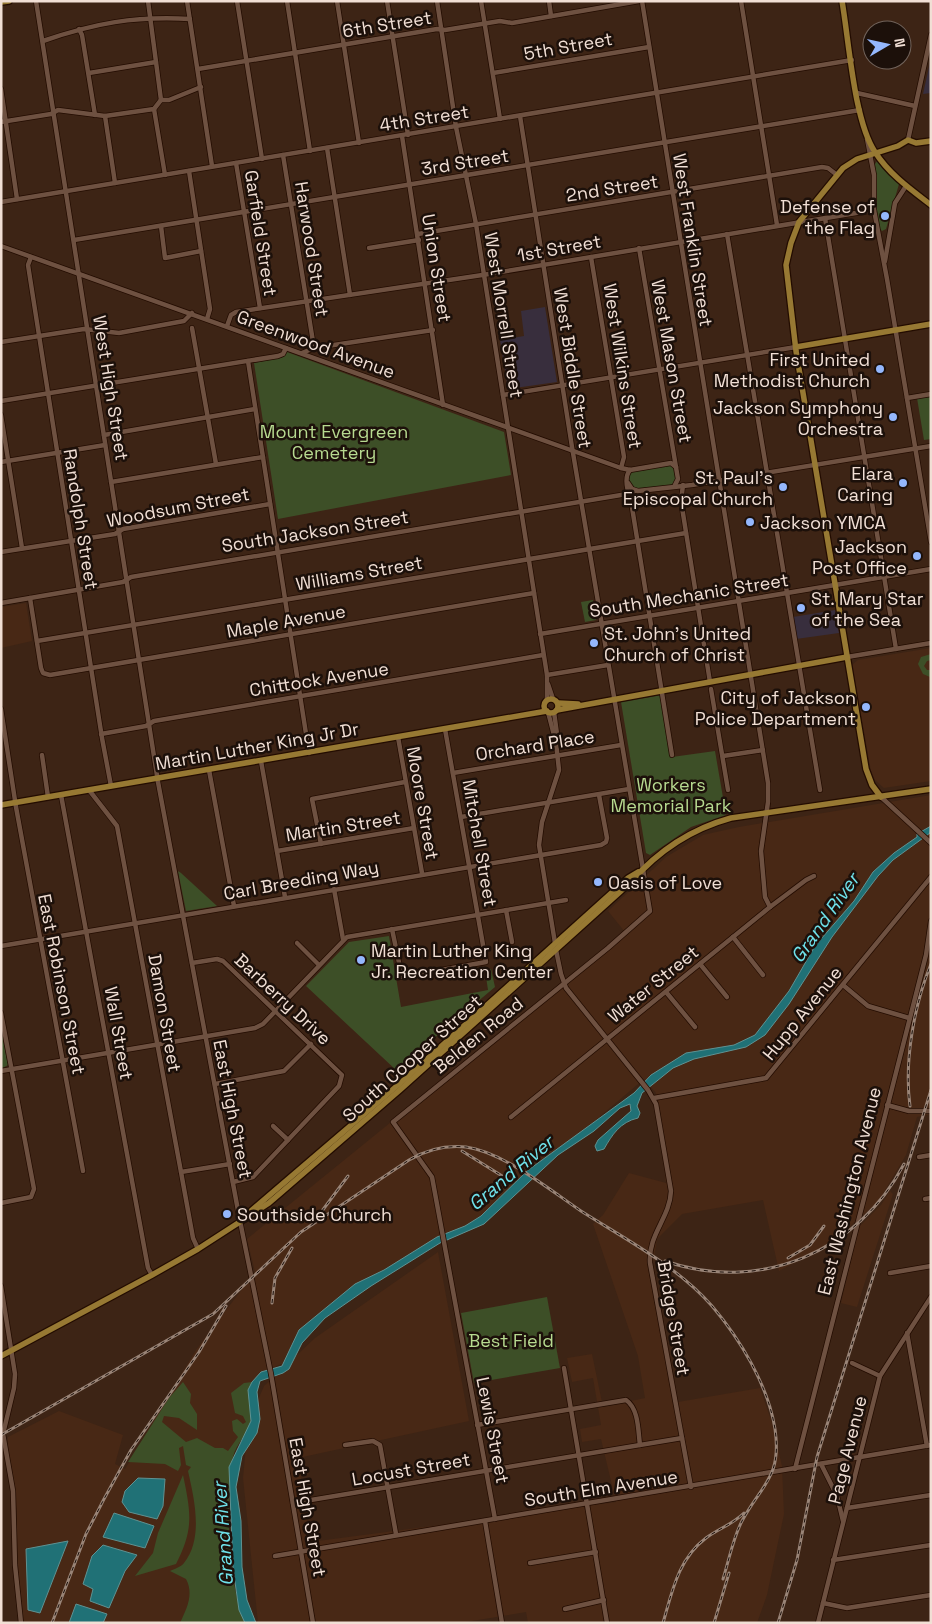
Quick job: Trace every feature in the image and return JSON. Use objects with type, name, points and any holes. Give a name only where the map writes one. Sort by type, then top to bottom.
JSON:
[{"type":"main road","points":[[1,2],[9,1]]},
{"type":"main road","points":[[842,1],[860,112],[872,154],[906,186],[931,205]]},
{"type":"main road","points":[[881,797],[874,789],[866,772],[786,277],[788,252],[799,222],[849,163],[901,145],[908,140],[916,143],[931,141]]},
{"type":"main road","points":[[796,347],[931,324]]},
{"type":"main road","name":"Martin Luther King Jr Dr","points":[[1,805],[519,717],[613,699],[711,685],[750,674],[847,658]]},
{"type":"main road","points":[[551,701],[552,711]]},
{"type":"main road","points":[[551,701],[552,711]]},
{"type":"main road","name":"Martin Luther King Jr Dr","points":[[519,717],[539,709],[551,701],[585,705]]},
{"type":"main road","name":"South Cooper Street","points":[[1,1356],[198,1249],[270,1203],[670,846],[701,828],[731,818],[931,789]]},
{"type":"street","name":"West High Street","points":[[36,1],[55,112],[158,778]]},
{"type":"street","points":[[4,121],[58,110],[105,116],[154,108],[161,100],[148,1]]},
{"type":"street","points":[[187,1],[212,166]]},
{"type":"street","points":[[237,1],[262,158]]},
{"type":"street","points":[[287,1],[310,151]]},
{"type":"street","points":[[337,1],[359,143]]},
{"type":"street","points":[[388,1],[408,135]]},
{"type":"street","name":"West Morrell Street","points":[[437,1],[456,126],[476,224],[551,701]]},
{"type":"street","points":[[482,1],[500,119]]},
{"type":"street","points":[[549,1],[551,16]]},
{"type":"street","name":"6th Street","points":[[198,69],[344,44],[500,21],[512,23],[640,1]]},
{"type":"street","name":"West Franklin Street","points":[[640,1],[649,46],[768,787],[761,851],[766,899],[770,907]]},
{"type":"street","points":[[741,1],[777,225]]},
{"type":"street","points":[[43,41],[79,29],[150,17],[190,19]]},
{"type":"street","points":[[79,29],[82,35],[95,115]]},
{"type":"street","points":[[908,140],[931,35]]},
{"type":"street","name":"5th Street","points":[[493,73],[649,46]]},
{"type":"street","name":"4th Street","points":[[1,202],[852,60]]},
{"type":"street","points":[[89,73],[156,62]]},
{"type":"street","points":[[161,100],[170,100],[201,87]]},
{"type":"street","points":[[1,89],[4,121],[17,199]]},
{"type":"street","points":[[857,93],[915,106]]},
{"type":"street","points":[[154,108],[165,175]]},
{"type":"street","name":"3rd Street","points":[[74,240],[761,126],[860,112]]},
{"type":"street","points":[[105,116],[115,183]]},
{"type":"street","name":"West Biddle Street","points":[[520,116],[613,699],[650,914]]},
{"type":"street","name":"Union Street","points":[[402,136],[426,283],[443,405]]},
{"type":"street","points":[[327,148],[350,294]]},
{"type":"street","points":[[872,154],[874,210],[885,265],[931,542]]},
{"type":"street","name":"Harwood Street","points":[[283,155],[314,348]]},
{"type":"street","name":"Garfield Street","points":[[236,163],[260,308]]},
{"type":"street","name":"2nd Street","points":[[418,234],[824,167],[837,175]]},
{"type":"street","points":[[189,171],[210,309],[207,319]]},
{"type":"street","points":[[885,265],[890,227],[896,201],[906,186]]},
{"type":"street","name":"1st Street","points":[[227,326],[231,315],[236,312],[543,265],[874,210]]},
{"type":"street","points":[[825,218],[896,649]]},
{"type":"street","points":[[161,226],[165,258],[201,252]]},
{"type":"street","points":[[878,234],[887,232],[890,227]]},
{"type":"street","points":[[727,234],[820,790]]},
{"type":"street","points":[[879,241],[886,242],[889,239]]},
{"type":"street","points":[[369,248],[419,240]]},
{"type":"street","name":"Greenwood Avenue","points":[[1,246],[621,468],[632,469],[671,463]]},
{"type":"street","name":"West Mason Street","points":[[639,248],[674,458],[678,479],[683,486]]},
{"type":"street","name":"Randolph Street","points":[[31,256],[28,265],[101,734],[111,786]]},
{"type":"street","name":"West Wilkins Street","points":[[591,257],[624,459],[621,468],[627,477],[627,494],[631,499],[672,755]]},
{"type":"street","points":[[1,342],[88,329],[119,332],[184,321],[192,314]]},
{"type":"street","points":[[192,328],[216,464]]},
{"type":"street","points":[[302,353],[314,348],[433,330]]},
{"type":"street","points":[[503,395],[796,347]]},
{"type":"street","points":[[1,401],[281,355],[286,348]]},
{"type":"street","points":[[248,361],[309,753]]},
{"type":"street","points":[[907,398],[931,394]]},
{"type":"street","points":[[104,435],[255,409]]},
{"type":"street","points":[[1,414],[22,548]]},
{"type":"street","points":[[1,462],[106,445]]},
{"type":"street","name":"South Jackson Street","points":[[1,603],[278,552],[581,502],[635,491],[718,481],[931,446]]},
{"type":"street","points":[[111,482],[263,457]]},
{"type":"street","points":[[674,458],[671,463],[676,467]]},
{"type":"street","name":"West Wilkins Street","points":[[627,477],[632,469]]},
{"type":"street","points":[[673,486],[678,479]]},
{"type":"street","points":[[628,484],[635,491]]},
{"type":"street","points":[[683,486],[680,497],[728,790]]},
{"type":"street","name":"Woodsum Street","points":[[1,552],[270,504]]},
{"type":"street","name":"Williams Street","points":[[37,642],[528,558],[686,533]]},
{"type":"street","name":"South Mechanic Street","points":[[540,634],[931,569]]},
{"type":"street","name":"Maple Avenue","points":[[37,642],[43,674],[50,675],[534,593]]},
{"type":"street","points":[[30,598],[37,642]]},
{"type":"street","name":"Martin Luther King Jr Dr","points":[[847,658],[931,643]]},
{"type":"street","name":"Chittock Avenue","points":[[101,734],[146,726],[149,723],[300,696],[544,655]]},
{"type":"street","points":[[547,678],[608,665]]},
{"type":"street","name":"East Robinson Street","points":[[1,709],[15,802],[83,1171]]},
{"type":"street","name":"Bridge Street","points":[[552,711],[558,755],[558,774],[540,830],[540,854],[548,903],[564,984],[654,1098],[671,1191],[669,1204],[652,1242],[650,1263],[691,1486]]},
{"type":"street","name":"Mitchell Street","points":[[392,929],[401,976],[486,962],[445,729]]},
{"type":"street","name":"Moore Street","points":[[398,737],[422,873]]},
{"type":"street","name":"Orchard Place","points":[[453,773],[621,745]]},
{"type":"street","points":[[723,756],[762,750]]},
{"type":"street","points":[[42,755],[48,797]]},
{"type":"street","points":[[261,761],[285,897]]},
{"type":"street","points":[[209,770],[234,906]]},
{"type":"street","name":"East High Street","points":[[158,778],[240,1221],[273,1383],[313,1623]]},
{"type":"street","points":[[320,844],[312,799],[405,782]]},
{"type":"street","points":[[461,817],[629,789]]},
{"type":"street","name":"Damon Street","points":[[89,790],[117,826],[193,1238],[198,1249]]},
{"type":"street","name":"Wall Street","points":[[61,795],[148,1268],[152,1275]]},
{"type":"street","name":"Carl Breeding Way","points":[[1,946],[606,842],[599,795]]},
{"type":"street","points":[[881,797],[919,830],[931,844]]},
{"type":"street","name":"Martin Street","points":[[277,851],[414,828]]},
{"type":"street","name":"Water Street","points":[[511,1116],[770,907],[814,876]]},
{"type":"street","name":"Hupp Avenue","points":[[654,1098],[764,1079],[931,877]]},
{"type":"street","points":[[334,889],[344,939]]},
{"type":"street","points":[[1,1071],[255,1028],[275,1011],[344,939],[392,929],[566,900]]},
{"type":"street","points":[[506,910],[512,942]]},
{"type":"street","name":"Belden Road","points":[[393,1122],[650,914]]},
{"type":"street","name":"East Washington Avenue","points":[[795,1469],[926,955],[931,921]]},
{"type":"street","points":[[733,938],[763,975]]},
{"type":"street","points":[[297,943],[319,965]]},
{"type":"street","name":"Barberry Drive","points":[[192,963],[216,959],[223,961],[339,1070],[342,1080],[339,1086],[288,1140]]},
{"type":"street","points":[[700,964],[727,996]]},
{"type":"street","points":[[843,985],[868,1006],[909,1018]]},
{"type":"street","points":[[666,992],[695,1027]]},
{"type":"street","points":[[1,1013],[33,1183],[33,1195],[1,1203]]},
{"type":"street","points":[[215,1084],[284,1071],[311,1044]]},
{"type":"street","points":[[887,1105],[909,1111],[931,1110]]},
{"type":"street","name":"Lewis Street","points":[[393,1122],[429,1172],[443,1232],[495,1519]]},
{"type":"street","points":[[233,1182],[253,1177],[288,1140],[273,1126]]},
{"type":"street","points":[[920,1157],[931,1155]]},
{"type":"street","points":[[181,1172],[230,1164]]},
{"type":"street","points":[[890,1273],[931,1266]]},
{"type":"street","points":[[1,1286],[11,1338],[10,1351],[15,1381],[3,1438],[13,1490],[15,1565],[21,1623]]},
{"type":"street","name":"Page Avenue","points":[[818,1623],[880,1376],[931,1297]]},
{"type":"street","points":[[907,1333],[929,1445]]},
{"type":"street","points":[[852,1363],[880,1376]]},
{"type":"street","points":[[564,1368],[607,1623]]},
{"type":"street","points":[[478,1425],[626,1400],[631,1404],[635,1413],[640,1445]]},
{"type":"street","name":"Locust Street","points":[[293,1503],[682,1438]]},
{"type":"street","points":[[345,1445],[378,1442],[382,1450],[396,1534]]},
{"type":"street","name":"South Elm Avenue","points":[[275,1556],[929,1445]]},
{"type":"street","points":[[821,1464],[837,1496],[843,1523]]},
{"type":"street","points":[[847,1508],[931,1495]]},
{"type":"street","points":[[485,1521],[502,1623]]},
{"type":"street","points":[[834,1560],[931,1545]]},
{"type":"street","points":[[530,1563],[596,1552]]},
{"type":"street","points":[[823,1603],[847,1608],[931,1595]]},
{"type":"street","points":[[565,1609],[604,1600]]},
{"type":"shaded area","points":[[931,58],[931,93],[923,94]]},
{"type":"shaded area","points":[[545,307],[557,382],[508,389],[500,340],[524,336],[521,311]]},
{"type":"shaded area","points":[[26,603],[32,641],[1,648],[1,607]]},
{"type":"shaded area","points":[[835,610],[839,633],[796,639],[793,617]]},
{"type":"shaded area","points":[[931,648],[931,781],[884,788],[875,780],[871,771],[852,665],[858,660]]},
{"type":"shaded area","points":[[931,795],[931,1114],[917,1117],[906,1155],[878,1202],[832,1242],[779,1271],[763,1200],[682,1214],[657,1239],[653,1263],[678,1402],[760,1388],[771,1420],[782,1466],[784,1514],[767,1595],[757,1623],[528,1623],[526,1612],[460,1623],[258,1623],[243,1478],[248,1425],[227,1465],[184,1623],[23,1623],[17,1563],[17,1512],[7,1450],[8,1437],[59,1411],[123,1435],[115,1464],[125,1469],[196,1350],[255,1272],[247,1239],[625,932],[608,911],[666,857],[703,835],[739,827]],"holes":[[[644,1079],[656,1093],[666,1183],[629,1173],[603,1215],[593,1224],[638,1356],[645,1398],[603,1407],[592,1354],[567,1358],[572,1382],[593,1378],[601,1425],[580,1429],[582,1442],[601,1439],[616,1502],[310,1542],[298,1458],[469,1421],[438,1252],[315,1338],[264,1386],[249,1421],[261,1373],[281,1364],[282,1366],[297,1333],[365,1280],[479,1219]]]},
{"type":"shaded area","points":[[890,1191],[893,1194],[857,1307],[841,1303],[859,1227],[881,1205]]},
{"type":"green space","points":[[877,161],[899,184],[886,229],[882,231],[877,219],[876,210],[875,164]]},
{"type":"green space","name":"Mount Evergreen Cemetery","points":[[287,352],[504,432],[511,475],[278,519],[254,363],[283,357]]},
{"type":"green space","points":[[931,397],[931,439],[924,440],[917,398]]},
{"type":"green space","points":[[673,464],[678,479],[675,485],[632,489],[627,477],[629,471]]},
{"type":"green space","points":[[593,600],[596,620],[585,622],[581,602]]},
{"type":"green space","points":[[931,654],[931,660],[927,661],[924,666],[927,670],[931,670],[930,677],[923,674],[918,664],[921,657]]},
{"type":"green space","name":"Workers Memorial Park","points":[[661,695],[672,757],[715,751],[726,815],[691,827],[650,855],[646,853],[621,702]]},
{"type":"green space","points":[[178,871],[181,873],[217,906],[186,911]]},
{"type":"green space","points":[[389,936],[401,1007],[488,990],[485,970],[491,969],[495,987],[396,1070],[306,986],[349,942]]},
{"type":"green space","points":[[1,1029],[8,1065],[1,1069]]},
{"type":"green space","name":"Best Field","points":[[547,1297],[560,1368],[474,1383],[461,1313]]},
{"type":"green space","points":[[183,1382],[191,1394],[190,1403],[197,1414],[197,1430],[179,1418],[164,1416],[162,1422],[186,1442],[197,1438],[215,1448],[223,1448],[228,1451],[238,1437],[233,1431],[232,1421],[237,1419],[243,1424],[246,1422],[243,1416],[235,1413],[231,1393],[244,1383],[252,1382],[250,1387],[250,1424],[233,1457],[229,1495],[232,1565],[239,1607],[245,1623],[180,1623],[187,1606],[189,1590],[186,1579],[170,1571],[184,1563],[194,1542],[196,1530],[195,1505],[188,1471],[191,1467],[186,1465],[183,1446],[179,1448],[181,1465],[178,1471],[165,1464],[128,1462],[169,1398]]},
{"type":"green space","points":[[183,1475],[188,1500],[189,1521],[182,1552],[176,1564],[135,1576],[153,1553],[158,1533]]},
{"type":"water","name":"Grand River","points":[[931,826],[930,833],[893,860],[878,876],[832,937],[789,1004],[765,1035],[746,1047],[694,1059],[673,1068],[642,1093],[637,1106],[640,1113],[638,1118],[621,1126],[604,1149],[597,1151],[595,1146],[598,1140],[631,1111],[630,1104],[620,1108],[594,1131],[558,1155],[484,1224],[440,1243],[371,1286],[325,1318],[302,1343],[289,1369],[260,1381],[257,1392],[260,1419],[257,1433],[242,1456],[236,1487],[241,1521],[242,1567],[247,1600],[256,1623],[245,1623],[239,1610],[233,1568],[229,1467],[251,1421],[248,1390],[252,1382],[261,1372],[282,1366],[299,1330],[355,1284],[384,1270],[437,1237],[465,1226],[481,1216],[527,1171],[634,1093],[651,1075],[686,1053],[734,1045],[755,1035],[789,991],[815,946],[854,901],[873,872],[894,853],[917,837],[917,834]]},
{"type":"water","points":[[138,1478],[165,1479],[163,1506],[157,1519],[129,1512],[122,1502],[125,1491]]},
{"type":"water","points":[[114,1513],[154,1526],[145,1548],[103,1537]]},
{"type":"water","points":[[68,1541],[40,1613],[28,1610],[26,1549]]},
{"type":"water","points":[[103,1545],[137,1555],[125,1571],[109,1608],[90,1601],[93,1589],[83,1584],[92,1556]]},
{"type":"water","points":[[76,1604],[107,1614],[103,1623],[69,1623]]},
{"type":"railway","points":[[910,1106],[908,1071],[912,1034],[915,1015],[931,964]]},
{"type":"railway","points":[[778,1623],[797,1560],[817,1457],[931,1090]]},
{"type":"railway","points":[[1,1435],[213,1314],[301,1232],[409,1160],[422,1153],[436,1149],[466,1147],[495,1156],[526,1173],[683,1278],[712,1306],[733,1333],[751,1363],[771,1412],[775,1429],[776,1458],[769,1479],[742,1521],[723,1579]]},
{"type":"railway","points":[[462,1151],[507,1179]]},
{"type":"railway","points":[[665,1261],[701,1270],[736,1272],[770,1268],[803,1258],[833,1242],[861,1221],[884,1195],[904,1164]]},
{"type":"railway","points":[[322,1211],[348,1176]]},
{"type":"railway","points":[[788,1258],[810,1245],[824,1226]]},
{"type":"railway","points":[[272,1303],[275,1278],[292,1248]]},
{"type":"railway","points":[[52,1623],[86,1534],[104,1499],[131,1450],[199,1352],[226,1306]]},
{"type":"railway","points":[[663,1623],[677,1577],[696,1546],[744,1513]]},
{"type":"railway","points":[[714,1623],[729,1573]]},
{"type":"place","name":"Defense of the Flag","points":[[885,216]]},
{"type":"place","name":"First United Methodist Church","points":[[880,369]]},
{"type":"place","name":"Jackson Symphony Orchestra","points":[[893,417]]},
{"type":"place","name":"Elara Caring","points":[[903,483]]},
{"type":"place","name":"St. Paul's Episcopal Church","points":[[783,487]]},
{"type":"place","name":"Jackson YMCA","points":[[750,522]]},
{"type":"place","name":"Jackson Post Office","points":[[917,556]]},
{"type":"place","name":"St. Mary Star of the Sea","points":[[801,608]]},
{"type":"place","name":"St. John's United Church of Christ","points":[[594,643]]},
{"type":"place","name":"City of Jackson Police Department","points":[[866,707]]},
{"type":"place","name":"Oasis of Love","points":[[598,882]]},
{"type":"place","name":"Martin Luther King Jr. Recreation Center","points":[[361,960]]},
{"type":"place","name":"Southside Church","points":[[227,1214]]}]
